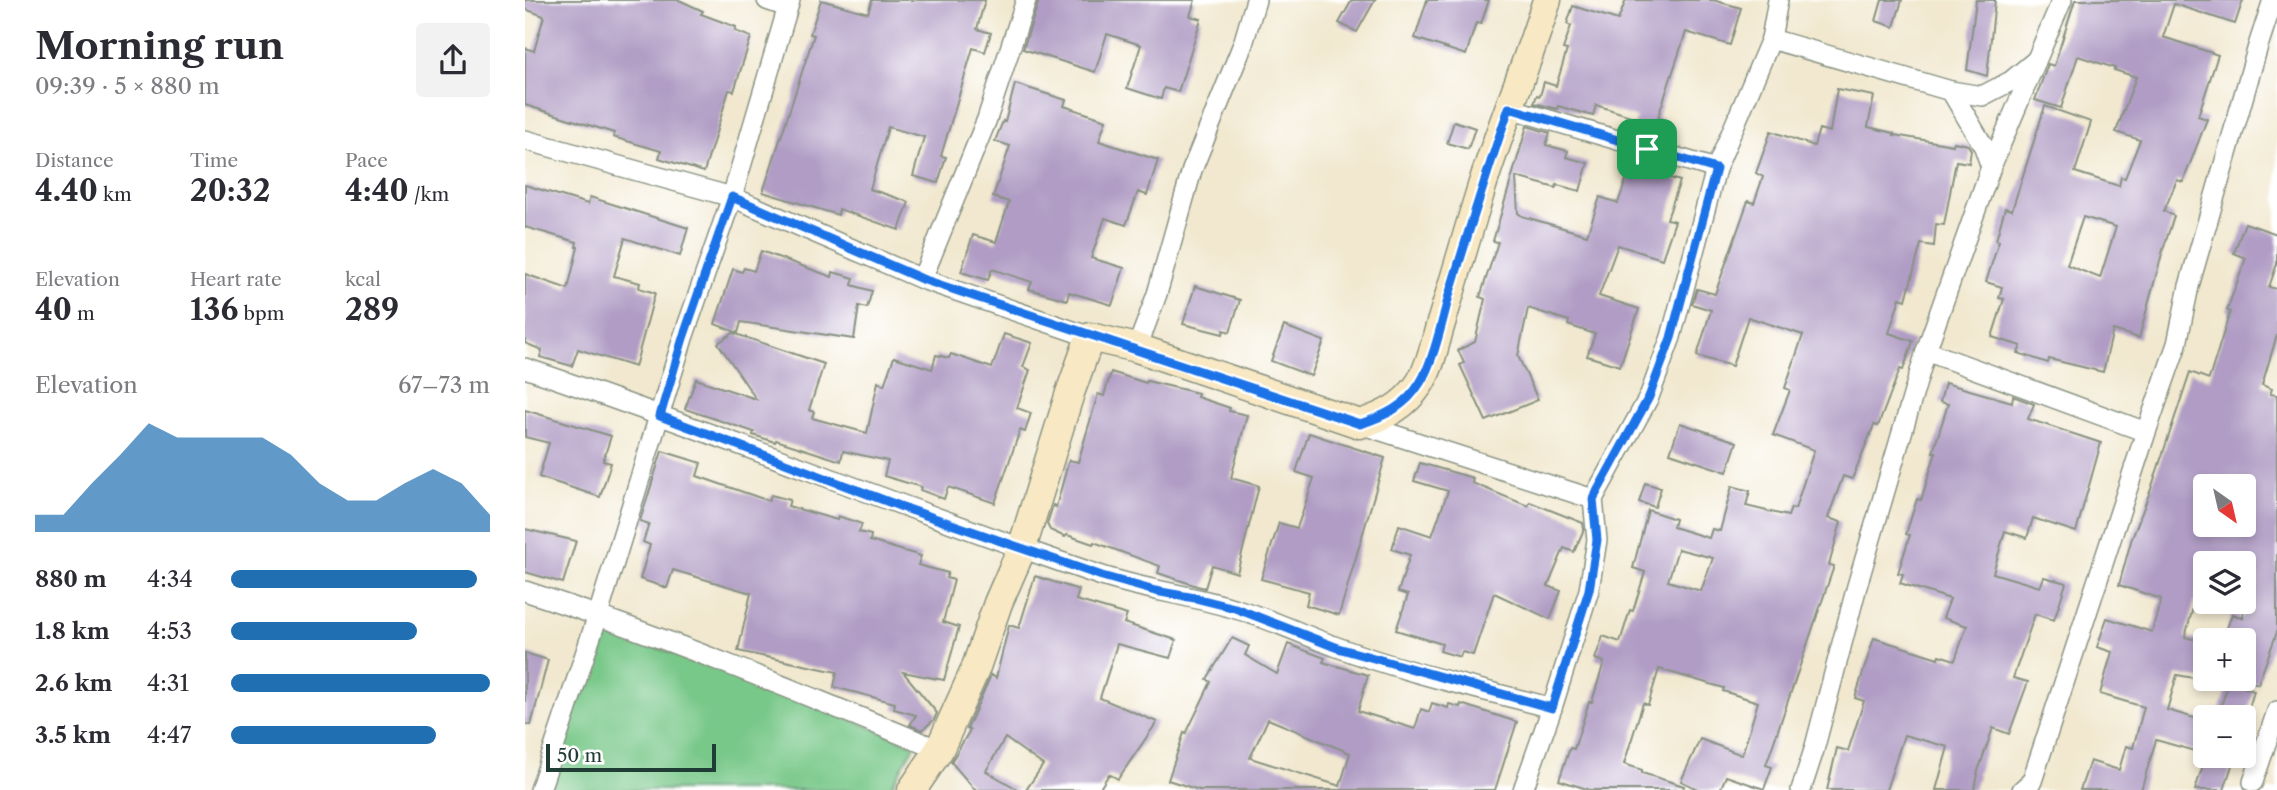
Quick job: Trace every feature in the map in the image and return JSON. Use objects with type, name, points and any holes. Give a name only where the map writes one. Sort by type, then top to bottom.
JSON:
[{"type":"street","points":[[540,790],[598,615],[683,338],[732,197],[789,4],[767,0]]},
{"type":"street","points":[[922,279],[987,119],[1026,0]]},
{"type":"street","points":[[1136,348],[1157,294],[1192,170],[1243,44],[1256,0]]},
{"type":"street","points":[[1360,424],[1383,416],[1403,403],[1421,382],[1480,192],[1547,0]]},
{"type":"street","points":[[1523,790],[1589,590],[1597,540],[1593,499],[1649,397],[1671,338],[1716,169],[1771,39],[1778,0]]},
{"type":"street","points":[[1801,790],[1926,351],[1990,167],[2039,58],[2061,0]]},
{"type":"street","points":[[2022,790],[2032,781],[2177,344],[2193,273],[2273,0]]},
{"type":"street","points":[[1771,39],[1951,92],[1983,96],[2011,81],[2039,58]]},
{"type":"street","points":[[1951,92],[1984,147],[1990,167]]},
{"type":"street","points":[[1509,108],[1716,169]]},
{"type":"street","points":[[525,140],[732,197],[922,279],[1090,337],[1136,348],[1593,499]]},
{"type":"street","points":[[912,790],[939,750],[975,670],[1022,548],[1090,337]]},
{"type":"street","points":[[1926,351],[2146,432]]},
{"type":"street","points":[[525,368],[905,508],[1022,548],[1142,587],[1235,608],[1338,648],[1387,663],[1552,708]]},
{"type":"street","points":[[525,591],[745,670],[939,750]]},
{"type":"street","points":[[2253,782],[2277,711]]},
{"type":"green space","points":[[602,632],[708,663],[915,745],[889,790],[544,790]]},
{"type":"building","points":[[525,0],[679,0],[703,11],[701,14],[736,27],[735,31],[751,37],[734,91],[729,90],[704,172],[659,158],[661,151],[613,137],[614,133],[525,105],[525,48],[534,51],[544,16],[525,9]]},
{"type":"building","points":[[821,0],[868,13],[872,0],[985,0],[977,29],[991,33],[985,52],[973,48],[941,156],[946,157],[938,183],[913,176],[924,137],[888,127],[870,189],[909,202],[899,230],[839,209],[838,215],[763,192],[814,35],[810,34]]},
{"type":"building","points":[[1039,0],[1195,0],[1190,16],[1201,19],[1178,92],[1164,88],[1161,99],[1127,88],[1141,45],[1107,34],[1095,72],[1023,49]]},
{"type":"building","points":[[1352,0],[1375,0],[1357,32],[1339,23]]},
{"type":"building","points":[[1427,0],[1489,0],[1481,24],[1476,23],[1466,55],[1415,38]]},
{"type":"building","points":[[1626,0],[1713,0],[1741,8],[1730,45],[1686,32],[1658,117],[1662,119],[1655,138],[1632,130],[1637,118],[1596,105],[1593,116],[1558,106],[1557,109],[1534,103],[1537,95],[1540,96],[1544,82],[1556,86],[1567,50],[1563,49],[1571,26],[1567,24],[1573,6],[1618,20]]},
{"type":"building","points":[[1882,0],[1902,0],[1894,27],[1876,21]]},
{"type":"building","points":[[1976,0],[1995,0],[1987,76],[1967,70]]},
{"type":"building","points":[[2075,0],[2243,0],[2235,24],[2174,4],[2163,37],[2218,55],[2198,116],[2207,119],[2183,182],[2177,180],[2164,211],[2174,216],[2139,338],[2113,330],[2103,372],[2049,359],[2048,363],[2018,353],[2021,346],[1992,337],[2004,299],[1999,298],[2002,287],[1986,282],[1999,241],[1996,240],[2005,208],[2012,210],[2045,106],[2091,122],[2075,172],[2119,186],[2121,177],[2125,178],[2140,140],[2116,132],[2136,77],[2078,56],[2061,108],[2035,100],[2048,64],[2054,66]],"holes":[[[2083,217],[2116,227],[2100,278],[2067,265]]]},
{"type":"building","points":[[1015,84],[1066,100],[1064,106],[1106,120],[1099,141],[1158,160],[1147,195],[1138,192],[1126,225],[1105,218],[1091,258],[1124,268],[1112,305],[1069,292],[1067,300],[1029,289],[1032,282],[992,269],[988,280],[961,272],[973,235],[996,242],[1009,202],[993,197],[1010,146],[995,141],[1003,121],[1005,122]]},
{"type":"building","points":[[1837,89],[1874,96],[1868,127],[1894,135],[1968,145],[1971,150],[1969,163],[1956,161],[1944,225],[1936,224],[1934,246],[1921,244],[1906,300],[1900,298],[1889,333],[1913,341],[1903,370],[1900,369],[1878,426],[1874,425],[1852,479],[1843,476],[1828,518],[1841,522],[1829,565],[1834,566],[1766,765],[1772,767],[1764,789],[1726,776],[1720,790],[1699,790],[1681,781],[1700,739],[1742,755],[1758,702],[1723,691],[1724,688],[1659,669],[1648,705],[1643,703],[1624,764],[1642,770],[1642,773],[1684,786],[1683,790],[1590,790],[1559,780],[1570,748],[1574,749],[1589,702],[1592,702],[1604,662],[1595,659],[1603,636],[1620,642],[1630,610],[1633,611],[1645,572],[1633,568],[1648,510],[1675,519],[1673,527],[1709,538],[1712,529],[1720,531],[1732,486],[1750,491],[1746,506],[1788,516],[1791,508],[1795,509],[1814,450],[1773,435],[1790,390],[1785,388],[1803,335],[1748,317],[1732,366],[1697,356],[1711,310],[1692,304],[1697,289],[1715,294],[1748,201],[1754,203],[1763,177],[1756,173],[1771,131],[1814,146],[1819,129],[1830,132]],"holes":[[[1678,549],[1713,558],[1701,591],[1668,581]]]},
{"type":"building","points":[[1454,121],[1475,128],[1468,149],[1447,143]]},
{"type":"building","points":[[1527,126],[1550,133],[1546,145],[1568,151],[1566,157],[1588,163],[1580,191],[1557,185],[1556,188],[1516,177],[1518,213],[1522,216],[1587,235],[1600,197],[1618,203],[1631,166],[1680,181],[1667,219],[1675,221],[1662,259],[1618,245],[1599,296],[1639,309],[1620,366],[1587,356],[1595,334],[1568,325],[1569,321],[1528,308],[1518,356],[1538,400],[1486,421],[1460,365],[1464,363],[1458,350],[1475,342],[1485,299],[1480,297],[1498,242],[1493,241]]},
{"type":"building","points":[[525,185],[588,204],[590,197],[688,228],[680,256],[625,238],[614,276],[640,283],[639,288],[655,293],[635,367],[578,349],[572,366],[540,357],[542,350],[525,343],[525,274],[568,289],[578,247],[577,242],[525,227]]},
{"type":"building","points":[[2245,223],[2277,234],[2277,264],[2269,287],[2277,289],[2277,335],[2262,385],[2272,389],[2270,394],[2277,395],[2277,632],[2258,684],[2256,683],[2256,628],[2227,628],[2232,614],[2243,618],[2243,614],[2256,614],[2256,551],[2193,551],[2193,608],[2185,637],[2193,639],[2193,678],[2177,675],[2167,710],[2193,718],[2193,751],[2156,740],[2141,790],[2080,790],[2090,761],[2119,770],[2126,746],[2133,748],[2144,707],[2100,694],[2112,652],[2097,647],[2107,618],[2152,632],[2161,599],[2119,585],[2131,541],[2190,372],[2209,379],[2230,312],[2227,310],[2246,258],[2234,253]]},
{"type":"building","points":[[761,251],[832,277],[833,272],[854,278],[852,285],[872,291],[867,308],[859,306],[854,339],[741,322],[738,333],[715,324],[733,269],[742,272],[744,268],[754,271]]},
{"type":"building","points":[[1195,286],[1240,300],[1230,332],[1224,330],[1223,334],[1183,324]]},
{"type":"building","points":[[1284,326],[1324,341],[1311,376],[1271,361]]},
{"type":"building","points":[[733,333],[824,364],[809,410],[814,412],[812,418],[867,433],[878,382],[884,385],[894,357],[932,369],[936,355],[949,358],[951,354],[992,368],[1004,334],[1032,343],[1023,367],[1030,370],[1017,408],[1031,413],[1025,432],[1020,430],[995,503],[948,487],[944,499],[920,490],[921,487],[884,476],[888,461],[843,451],[841,461],[753,435],[754,432],[685,409],[696,379],[756,399],[718,343]]},
{"type":"building","points":[[1111,372],[1146,383],[1147,381],[1198,393],[1197,397],[1230,408],[1229,411],[1247,415],[1231,478],[1259,486],[1237,573],[1212,565],[1205,588],[1158,573],[1160,566],[1094,542],[1093,544],[1067,535],[1065,537],[1050,530],[1047,524],[1053,505],[1056,507],[1069,460],[1078,462],[1098,394],[1104,396]]},
{"type":"building","points":[[1945,383],[2012,402],[2013,396],[2034,404],[2028,419],[2101,443],[2076,532],[2033,518],[2027,538],[2005,531],[1993,573],[2040,587],[2044,577],[2066,583],[2054,620],[2035,614],[2013,678],[2028,682],[2009,734],[1993,728],[1974,790],[1936,790],[1948,747],[1904,735],[1886,790],[1827,790],[1837,748],[1848,751],[1864,701],[1855,698],[1874,638],[1938,658],[1939,655],[1955,660],[1967,626],[1943,618],[1950,599],[1900,583],[1903,574],[1898,573],[1910,535],[1906,534],[1917,499],[1921,500],[1948,404],[1940,402]]},
{"type":"building","points":[[525,410],[611,436],[603,461],[611,463],[600,497],[539,477],[549,443],[525,437]]},
{"type":"building","points":[[1680,423],[1737,442],[1727,472],[1670,453]]},
{"type":"building","points":[[1309,433],[1385,458],[1339,615],[1306,605],[1309,592],[1261,579],[1279,523],[1297,528],[1314,478],[1296,472]]},
{"type":"building","points":[[662,451],[701,463],[697,476],[769,501],[771,495],[790,500],[788,506],[837,520],[838,516],[862,524],[859,532],[871,535],[870,541],[921,556],[918,565],[948,573],[946,578],[954,580],[943,622],[959,627],[944,680],[903,672],[937,713],[934,720],[922,730],[910,725],[916,715],[894,709],[895,703],[834,687],[837,672],[738,651],[751,593],[673,570],[667,588],[640,579],[650,545],[643,542],[649,524],[640,521]]},
{"type":"building","points":[[1420,463],[1473,478],[1472,483],[1528,506],[1530,502],[1583,523],[1584,529],[1574,552],[1564,548],[1548,586],[1561,591],[1550,619],[1494,593],[1473,655],[1462,652],[1460,657],[1440,651],[1442,644],[1396,630],[1408,595],[1398,592],[1410,555],[1392,549],[1399,525],[1432,536],[1448,491],[1414,481]]},
{"type":"building","points":[[1645,483],[1661,488],[1655,507],[1639,502]]},
{"type":"building","points":[[525,529],[576,541],[563,583],[525,572]]},
{"type":"building","points":[[1035,576],[1079,590],[1076,600],[1127,615],[1124,623],[1176,640],[1170,658],[1117,644],[1100,698],[1157,722],[1118,779],[1109,774],[1099,790],[1026,790],[1043,765],[1005,738],[986,771],[1019,790],[975,790],[951,762],[970,730],[967,729],[991,675],[996,678],[1009,625],[1019,628]]},
{"type":"building","points":[[1232,638],[1249,646],[1245,655],[1277,674],[1288,644],[1325,658],[1323,662],[1368,675],[1358,711],[1415,729],[1421,709],[1429,712],[1432,703],[1448,708],[1449,704],[1460,707],[1461,704],[1517,722],[1495,790],[1199,790],[1168,780],[1184,733],[1186,734],[1211,682],[1207,679]],"holes":[[[1268,719],[1350,753],[1340,786],[1250,758]]]},
{"type":"building","points":[[525,653],[548,660],[531,725],[525,724]]},
{"type":"building","points":[[2226,691],[2254,691],[2250,705],[2221,705]]},
{"type":"building","points":[[2202,768],[2231,768],[2224,790],[2195,790]]},
{"type":"route","points":[[1509,108],[1647,149],[1716,169],[1671,338],[1649,397],[1593,499],[1597,540],[1589,590],[1552,708],[1338,648],[1235,608],[1155,591],[1102,576],[905,508],[660,416],[683,338],[732,197],[922,279],[1090,337],[1136,348],[1360,424],[1383,416],[1403,403],[1421,382],[1509,108]]}]
